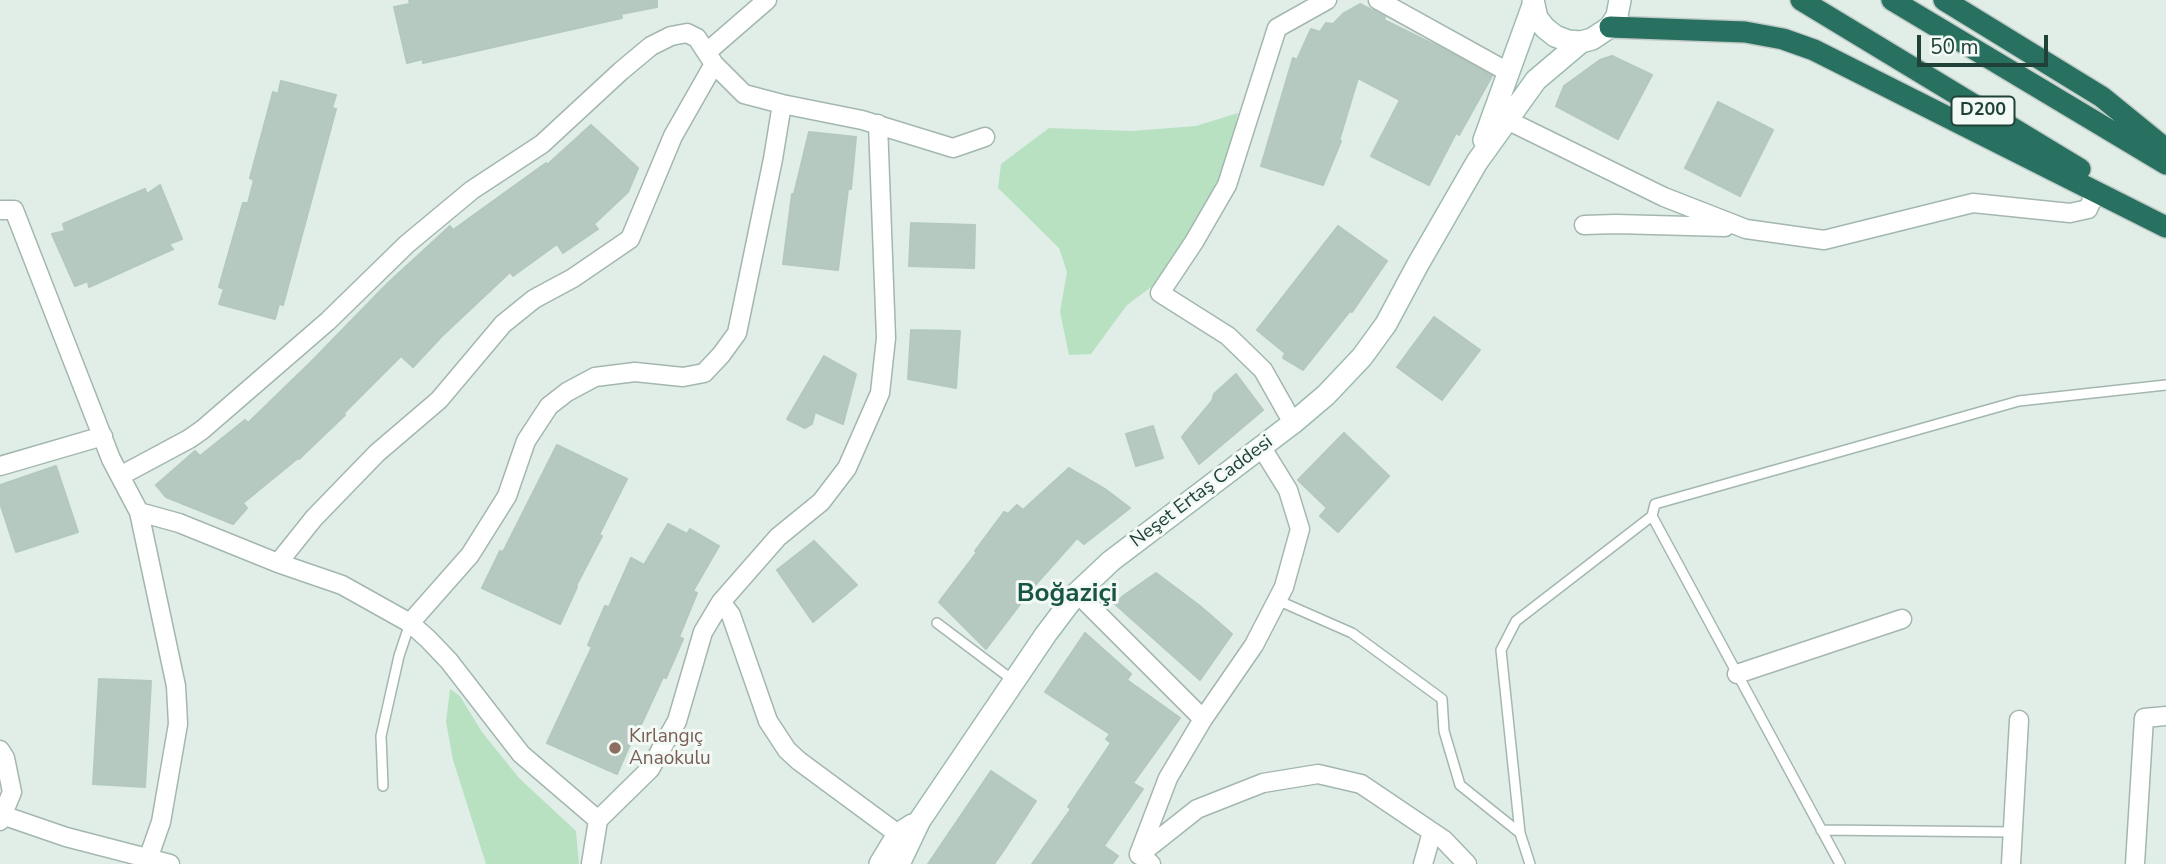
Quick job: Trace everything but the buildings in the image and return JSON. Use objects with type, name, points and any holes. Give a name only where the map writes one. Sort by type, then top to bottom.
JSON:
[{"type":"highway","name":"D200","points":[[1801,0],[2166,221]]},
{"type":"highway","name":"D200","points":[[1892,0],[2166,164]]},
{"type":"highway","points":[[1944,0],[2102,97],[2166,149]]},
{"type":"highway","points":[[1610,27],[1745,32],[1783,39],[1814,50],[2166,227]]},
{"type":"main road","points":[[1610,27],[1620,0]]},
{"type":"main road","name":"Neşet Ertaş Caddesi","points":[[1477,162],[1533,3]]},
{"type":"main road","points":[[1533,3],[1537,18],[1545,28],[1555,36],[1581,42]]},
{"type":"main road","name":"Neşet Ertaş Caddesi","points":[[899,864],[919,820],[1077,593],[1111,561],[1262,449],[1326,395],[1386,324],[1477,162],[1536,80],[1581,42],[1592,39],[1610,27]]},
{"type":"main road","name":"Neşet Ertaş Caddesi","points":[[880,864],[898,834],[919,820]]},
{"type":"street","points":[[278,563],[314,518],[377,453],[439,400],[503,324],[534,299],[573,278],[630,239],[673,135],[710,58],[767,0]]},
{"type":"street","points":[[1293,423],[1263,370],[1228,336],[1160,293],[1227,185],[1277,28],[1327,0]]},
{"type":"street","points":[[1378,0],[1508,72]]},
{"type":"street","points":[[120,476],[202,430],[328,321],[407,244],[472,190],[542,144],[651,46],[671,36],[687,33],[698,38],[710,58],[744,94],[878,124],[953,148],[985,137]]},
{"type":"street","points":[[410,624],[470,555],[507,496],[526,441],[549,407],[566,392],[595,377],[635,372],[682,377],[704,373],[737,333],[782,104]]},
{"type":"street","points":[[1507,120],[1664,197],[1746,229]]},
{"type":"street","points":[[591,864],[598,820],[650,769],[677,721],[703,632],[721,602],[779,537],[821,502],[847,468],[880,393],[886,338],[878,124]]},
{"type":"street","points":[[1584,225],[1713,225],[1824,240],[1973,203],[2070,214],[2088,209],[2096,191]]},
{"type":"street","points":[[0,210],[14,210],[103,436],[139,512],[176,686],[178,724],[161,822],[148,859]]},
{"type":"street","points":[[0,466],[103,436]]},
{"type":"street","points":[[1141,861],[1168,778],[1203,719],[1254,645],[1284,587],[1300,529],[1288,490],[1262,449]]},
{"type":"street","points":[[139,512],[179,523],[278,563],[342,585],[410,624],[449,662],[521,754],[598,820]]},
{"type":"street","points":[[1077,593],[1203,719]]},
{"type":"street","points":[[721,602],[731,615],[768,721],[788,750],[898,834]]},
{"type":"street","points":[[1737,674],[1902,619]]},
{"type":"street","points":[[2135,864],[2144,718],[2166,716]]},
{"type":"street","points":[[2011,864],[2019,720]]},
{"type":"street","points":[[0,750],[5,758],[12,792],[1,818],[170,864]]},
{"type":"street","points":[[1141,861],[1197,809],[1263,783],[1318,774],[1361,784],[1444,840],[1467,864]]},
{"type":"street","points":[[1423,864],[1432,832]]},
{"type":"lane","points":[[1530,864],[1520,833],[1501,650],[1516,621],[1651,516],[1655,504],[2019,401],[2166,385]]},
{"type":"lane","points":[[1651,516],[1840,864]]},
{"type":"lane","points":[[1277,600],[1352,633],[1442,699],[1444,731],[1460,785],[1520,833]]},
{"type":"lane","points":[[937,623],[1014,681]]},
{"type":"lane","points":[[383,786],[381,736],[402,645],[410,624]]},
{"type":"lane","points":[[1821,830],[2013,832]]},
{"type":"green space","points":[[1238,113],[1226,173],[1158,282],[1127,305],[1091,354],[1069,355],[1060,312],[1067,272],[1059,248],[998,188],[1001,164],[1049,128],[1131,131],[1196,126]]},
{"type":"green space","points":[[450,689],[460,696],[482,732],[519,778],[576,831],[579,864],[486,864],[453,760],[446,722]]},
{"type":"place","name":"Kırlangıç Anaokulu","points":[[615,748]]},
{"type":"district","name":"Boğaziçi","points":[[1067,595]]}]
